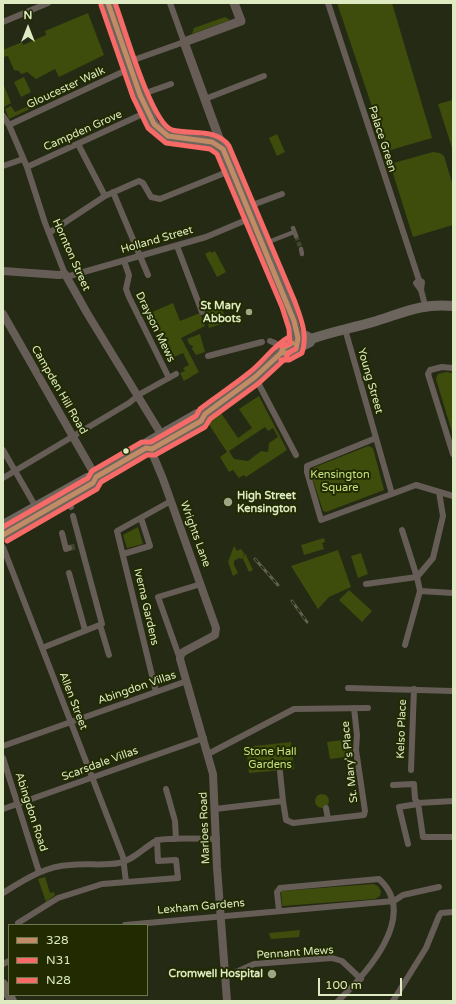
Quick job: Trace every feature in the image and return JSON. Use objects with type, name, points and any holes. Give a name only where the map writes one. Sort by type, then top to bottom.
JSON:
[{"type":"highway","points":[[3,984],[8,993]]},
{"type":"main road","points":[[108,3],[140,95],[154,124],[168,136],[212,142],[223,149]]},
{"type":"main road","points":[[234,3],[241,21],[184,42],[223,149],[289,305],[303,342]]},
{"type":"main road","points":[[3,525],[67,499],[87,478],[96,477],[146,448],[152,449],[201,421],[205,414],[256,377],[281,353],[283,348],[425,306],[453,306]]},
{"type":"main road","points":[[146,448],[148,442],[161,434],[196,414],[205,414]]},
{"type":"main road","points":[[3,535],[38,510]]},
{"type":"street","points":[[3,22],[48,3]]},
{"type":"street","points":[[170,3],[184,42]]},
{"type":"street","name":"Palace Green","points":[[328,3],[419,280],[423,285],[421,290],[425,306]]},
{"type":"street","name":"Gloucester Walk","points":[[9,125],[129,65],[184,42]]},
{"type":"street","points":[[205,99],[264,76]]},
{"type":"street","points":[[140,95],[171,84]]},
{"type":"street","name":"Campden Grove","points":[[26,167],[147,112]]},
{"type":"street","name":"Hornton Street","points":[[3,116],[9,125],[23,159],[66,276],[137,397],[161,434]]},
{"type":"street","points":[[78,144],[105,196]]},
{"type":"street","points":[[3,166],[23,159]]},
{"type":"street","points":[[49,233],[105,196],[142,181],[151,197],[160,199],[232,170]]},
{"type":"street","points":[[113,192],[148,275]]},
{"type":"street","points":[[247,207],[282,194]]},
{"type":"street","name":"Holland Street","points":[[3,271],[66,276],[206,237],[251,218]]},
{"type":"street","points":[[271,241],[294,232]]},
{"type":"street","points":[[177,246],[202,312]]},
{"type":"street","name":"Drayson Mews","points":[[124,261],[129,275],[126,289],[128,298],[169,378]]},
{"type":"street","name":"Campden Hill Road","points":[[3,314],[96,477]]},
{"type":"street","name":"Young Street","points":[[345,329],[376,438]]},
{"type":"street","points":[[270,341],[275,342],[281,353]]},
{"type":"street","points":[[208,356],[262,342]]},
{"type":"street","points":[[453,368],[434,368],[430,370],[428,374],[453,454]]},
{"type":"street","points":[[3,478],[129,404],[137,397],[176,374]]},
{"type":"street","points":[[256,377],[296,455]]},
{"type":"street","points":[[392,494],[376,438],[307,466],[307,472],[320,518],[324,520],[416,485],[453,496]]},
{"type":"street","name":"Wrights Lane","points":[[146,448],[153,455],[171,501],[217,632],[214,636],[184,652],[180,659]]},
{"type":"street","points":[[3,450],[38,510]]},
{"type":"street","points":[[366,584],[417,577],[433,558],[443,516],[439,492]]},
{"type":"street","points":[[123,554],[150,546],[142,518],[171,501]]},
{"type":"street","points":[[73,516],[109,655]]},
{"type":"street","name":"Iverna Gardens","points":[[142,518],[118,531],[156,692]]},
{"type":"street","points":[[402,530],[420,591],[405,645]]},
{"type":"street","points":[[62,533],[68,549],[68,556]]},
{"type":"street","name":"Allen Street","points":[[3,547],[124,862],[126,882]]},
{"type":"street","points":[[69,573],[85,630]]},
{"type":"street","points":[[180,659],[158,597],[201,584]]},
{"type":"street","points":[[420,591],[453,592]]},
{"type":"street","points":[[42,648],[100,625]]},
{"type":"street","name":"Marloes Road","points":[[180,659],[204,738],[213,774],[227,1001]]},
{"type":"street","name":"Abingdon Villas","points":[[3,746],[187,681]]},
{"type":"street","name":"Kelso Place","points":[[348,688],[453,691]]},
{"type":"street","name":"Kelso Place","points":[[410,770],[414,689]]},
{"type":"street","name":"St. Mary's Place","points":[[283,801],[286,820],[293,823],[362,815],[365,812],[356,750],[357,735],[354,708]]},
{"type":"street","points":[[208,754],[294,709],[368,708]]},
{"type":"street","name":"Scarsdale Villas","points":[[3,809],[204,738]]},
{"type":"street","name":"Abingdon Road","points":[[3,758],[19,804],[39,872]]},
{"type":"street","points":[[216,809],[283,801],[280,772]]},
{"type":"street","points":[[392,785],[414,784],[415,799],[418,804],[422,833],[424,837],[453,837]]},
{"type":"street","points":[[166,789],[175,821],[176,839]]},
{"type":"street","points":[[408,844],[399,807],[453,801]]},
{"type":"street","points":[[326,808],[328,820]]},
{"type":"street","points":[[3,893],[39,872],[68,865],[112,864],[124,862],[157,840],[217,839]]},
{"type":"street","points":[[18,924],[58,898],[102,884],[178,878],[176,860],[158,862],[157,840]]},
{"type":"street","points":[[279,911],[277,892],[280,888],[381,880],[394,901],[394,914],[386,938],[378,955],[361,979],[338,1001]]},
{"type":"street","name":"Lexham Gardens","points":[[136,924],[394,901],[403,895],[439,886]]},
{"type":"street","points":[[393,1001],[426,948],[441,913],[453,912]]},
{"type":"street","name":"Pennant Mews","points":[[225,976],[254,964],[332,958],[342,961],[361,979]]},
{"type":"green space","points":[[337,3],[392,3],[432,138],[387,151]]},
{"type":"green space","points":[[88,13],[104,55],[59,77],[55,69],[36,79],[27,72],[21,74],[19,71],[14,70],[8,56],[3,57],[3,50],[22,42],[23,45],[46,35],[45,31]]},
{"type":"green space","points":[[225,17],[230,20],[192,34],[194,28]]},
{"type":"green space","points":[[24,77],[31,92],[21,97],[14,82]]},
{"type":"green space","points":[[3,83],[11,103],[4,107],[3,105]]},
{"type":"green space","points":[[47,98],[48,100],[9,119],[5,109],[11,106],[15,112]]},
{"type":"green space","points":[[453,100],[453,151],[438,104]]},
{"type":"green space","points":[[277,134],[285,152],[277,156],[269,138]]},
{"type":"green space","points":[[433,152],[440,153],[444,156],[453,186],[453,225],[413,237],[390,164]]},
{"type":"green space","points":[[210,251],[211,253],[215,251],[226,272],[217,277],[205,254]]},
{"type":"green space","points":[[173,303],[180,321],[200,313],[205,326],[181,338],[199,372],[184,381],[180,373],[185,371],[183,368],[189,365],[183,353],[172,358],[150,313]]},
{"type":"green space","points":[[221,306],[227,322],[209,328],[205,312]]},
{"type":"green space","points":[[200,334],[205,352],[196,355],[192,349],[193,346],[189,344],[187,339]]},
{"type":"green space","points":[[446,372],[453,373],[452,432],[436,379],[438,374]]},
{"type":"green space","points":[[259,396],[287,450],[246,477],[244,475],[239,478],[233,470],[229,472],[220,457],[227,452],[208,423],[221,413],[238,438],[252,428],[239,409]],"holes":[[[265,427],[268,431],[273,428],[278,437],[269,443],[268,452],[261,451],[248,461],[234,459],[229,451]]]},
{"type":"green space","name":"Kensington Square","points":[[368,446],[373,448],[384,490],[326,512],[323,511],[310,469]]},
{"type":"green space","points":[[138,527],[143,544],[127,548],[123,535]]},
{"type":"green space","points":[[324,538],[325,542],[322,543],[324,549],[304,555],[301,545]]},
{"type":"green space","points":[[234,546],[237,551],[241,549],[244,553],[243,559],[239,558],[234,561],[234,565],[238,573],[233,576],[228,562]]},
{"type":"green space","points":[[338,550],[351,587],[329,597],[318,609],[291,566]]},
{"type":"green space","points":[[245,553],[253,570],[249,572],[243,559]]},
{"type":"green space","points":[[361,553],[368,574],[358,578],[351,556]]},
{"type":"green space","points":[[349,590],[372,611],[362,622],[339,600]]},
{"type":"green space","points":[[350,739],[353,756],[330,759],[327,742]]},
{"type":"green space","name":"Stone Hall Gardens","points":[[291,742],[294,769],[249,773],[246,747]]},
{"type":"green space","points":[[319,794],[325,794],[329,798],[329,804],[325,808],[319,808],[315,804],[315,798]]},
{"type":"green space","points":[[45,877],[50,893],[54,892],[55,895],[46,902],[38,879]]},
{"type":"green space","points":[[373,884],[378,886],[381,891],[380,896],[375,899],[282,906],[281,891]]},
{"type":"green space","points":[[300,930],[299,937],[271,939],[269,933]]},
{"type":"tunnel","points":[[296,236],[301,249]]},
{"type":"tunnel","points":[[69,548],[78,546]]},
{"type":"railway","points":[[255,559],[278,585]]},
{"type":"railway","points":[[292,601],[307,622]]},
{"type":"transit line","name":"328","points":[[108,3],[140,95],[154,124],[168,136],[212,142],[223,149],[294,321],[298,338],[296,349],[287,353],[281,353]]},
{"type":"transit line","name":"N28","points":[[115,3],[147,93],[164,123],[172,130],[211,134],[224,140],[229,146],[295,302],[303,327],[304,346],[302,353],[289,360],[281,360]]},
{"type":"transit line","name":"N31","points":[[101,5],[133,97],[148,128],[166,143],[210,149],[217,154],[282,307],[289,329],[290,344],[281,346]]},
{"type":"transit line","name":"N28","points":[[3,527],[88,478],[92,471],[142,442],[151,442],[196,416],[200,409],[250,372],[279,344],[289,337]]},
{"type":"transit line","name":"328","points":[[3,535],[93,483],[96,477],[146,448],[152,449],[201,421],[205,414],[255,377],[281,353],[283,348],[292,343]]},
{"type":"transit line","name":"N31","points":[[7,541],[97,489],[101,482],[147,455],[155,455],[205,427],[210,419],[259,383],[286,358],[289,353],[295,349]]},
{"type":"place","name":"St Mary Abbots","points":[[249,312]]},
{"type":"place","name":"High Street Kensington","points":[[228,502]]},
{"type":"place","name":"Cromwell Hospital","points":[[272,974]]}]
